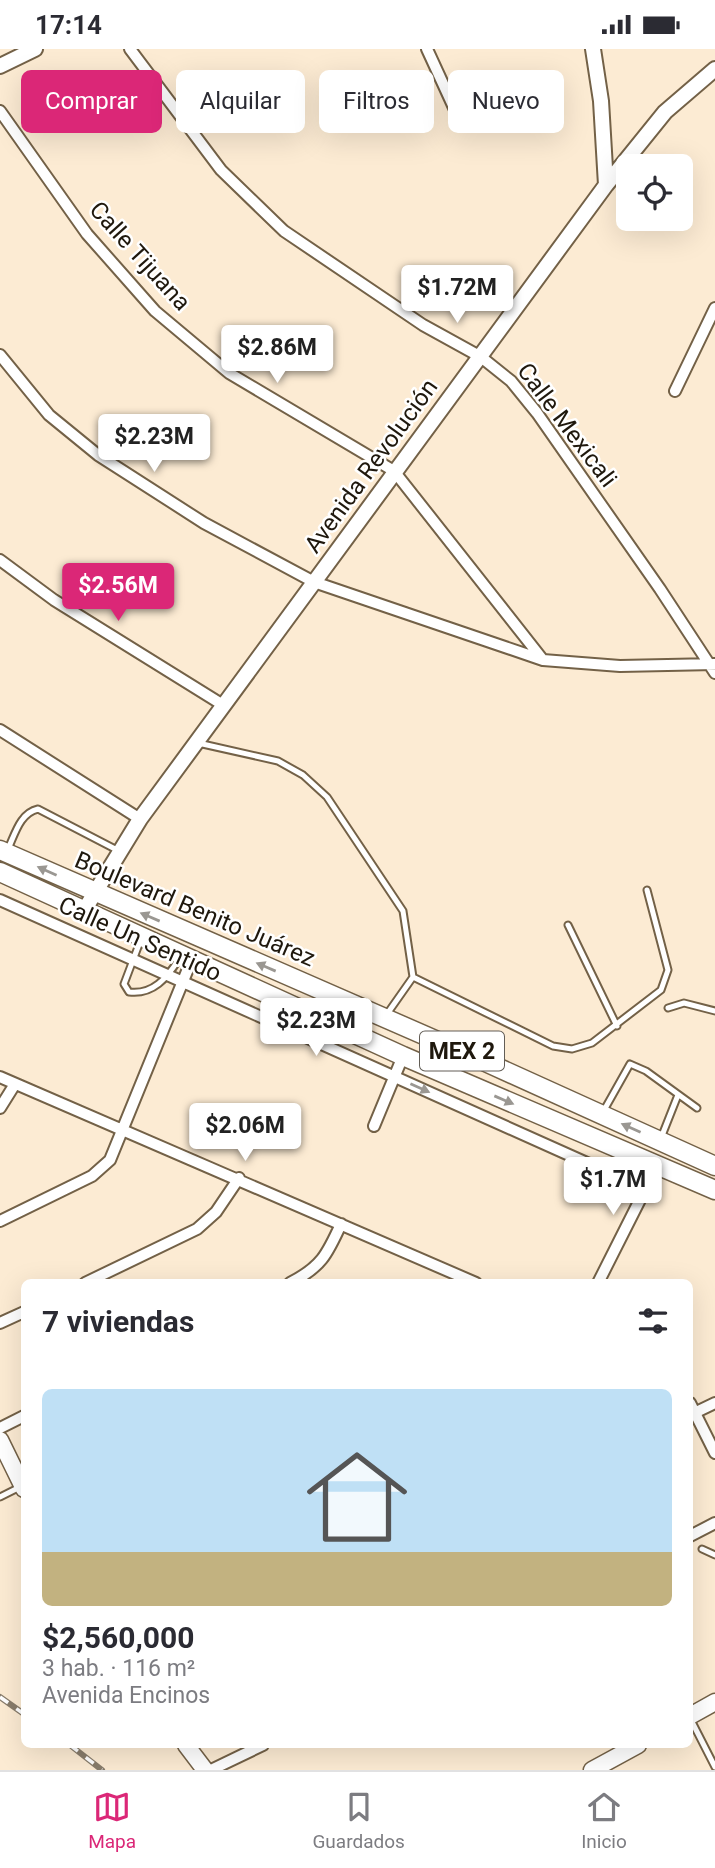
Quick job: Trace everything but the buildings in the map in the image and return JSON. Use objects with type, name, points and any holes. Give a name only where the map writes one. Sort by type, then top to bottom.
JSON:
[{"type":"main road","name":"Boulevard Benito Juárez","points":[[3,852],[715,1166]]},
{"type":"main road","name":"Boulevard Benito Juárez","points":[[0,873],[85,909],[403,1056],[715,1190]]},
{"type":"main road","points":[[0,1440],[21,1483]]},
{"type":"main road","points":[[693,1715],[715,1702]]},
{"type":"main road","points":[[188,1748],[205,1770]]},
{"type":"main road","points":[[592,1770],[632,1748]]},
{"type":"street","points":[[0,66],[35,49]]},
{"type":"street","name":"Calle Mexicali","points":[[130,49],[221,170],[284,231],[423,325],[481,357],[511,381],[537,413],[714,664]]},
{"type":"street","points":[[427,49],[448,95]]},
{"type":"street","points":[[593,49],[601,101],[606,185]]},
{"type":"street","name":"Avenida Revolución","points":[[85,909],[140,819],[606,185],[665,112],[715,69]]},
{"type":"street","name":"Calle Tijuana","points":[[0,111],[87,234],[155,311],[229,373],[394,471],[543,660]]},
{"type":"street","points":[[675,391],[715,308]]},
{"type":"street","points":[[0,355],[41,407],[97,455],[204,523],[314,582],[543,660],[620,666],[714,664]]},
{"type":"street","points":[[0,560],[54,600],[223,705]]},
{"type":"street","points":[[0,730],[140,819]]},
{"type":"street","name":"Calle Un Sentido","points":[[0,900],[645,1189]]},
{"type":"street","points":[[76,933],[85,909]]},
{"type":"street","points":[[0,1221],[103,1168],[110,1160],[183,980],[186,957]]},
{"type":"street","points":[[374,1126],[403,1056]]},
{"type":"street","points":[[0,1077],[123,1132],[239,1178],[459,1279]]},
{"type":"street","points":[[0,1108],[16,1084]]},
{"type":"street","points":[[600,1279],[657,1166]]},
{"type":"street","points":[[93,1279],[197,1229],[216,1212],[239,1178]]},
{"type":"street","points":[[296,1279],[324,1259],[341,1224]]},
{"type":"street","points":[[0,1323],[21,1313]]},
{"type":"street","points":[[693,1409],[715,1403]]},
{"type":"street","points":[[693,1414],[715,1453]]},
{"type":"street","points":[[0,1428],[21,1418]]},
{"type":"street","points":[[693,1534],[715,1523]]},
{"type":"street","points":[[211,1770],[256,1748]]},
{"type":"lane","points":[[195,743],[278,761],[303,775],[327,797],[403,911],[413,977],[384,1018]]},
{"type":"lane","points":[[3,852],[29,811],[38,810],[119,851]]},
{"type":"lane","points":[[413,977],[553,1046],[572,1049],[592,1044],[661,990],[668,970],[647,890]]},
{"type":"lane","points":[[568,925],[617,1026]]},
{"type":"lane","points":[[142,936],[124,984],[129,992],[149,992],[186,957]]},
{"type":"lane","points":[[668,1008],[684,1003],[715,1011]]},
{"type":"lane","points":[[601,1115],[630,1065],[646,1072],[697,1108]]},
{"type":"lane","points":[[660,1141],[678,1095]]},
{"type":"lane","points":[[0,1497],[21,1488]]},
{"type":"lane","points":[[702,1549],[715,1555]]},
{"type":"lane","points":[[693,1723],[715,1767]]},
{"type":"railway","points":[[0,1697],[21,1712]]},
{"type":"railway","points":[[74,1748],[102,1770]]}]
